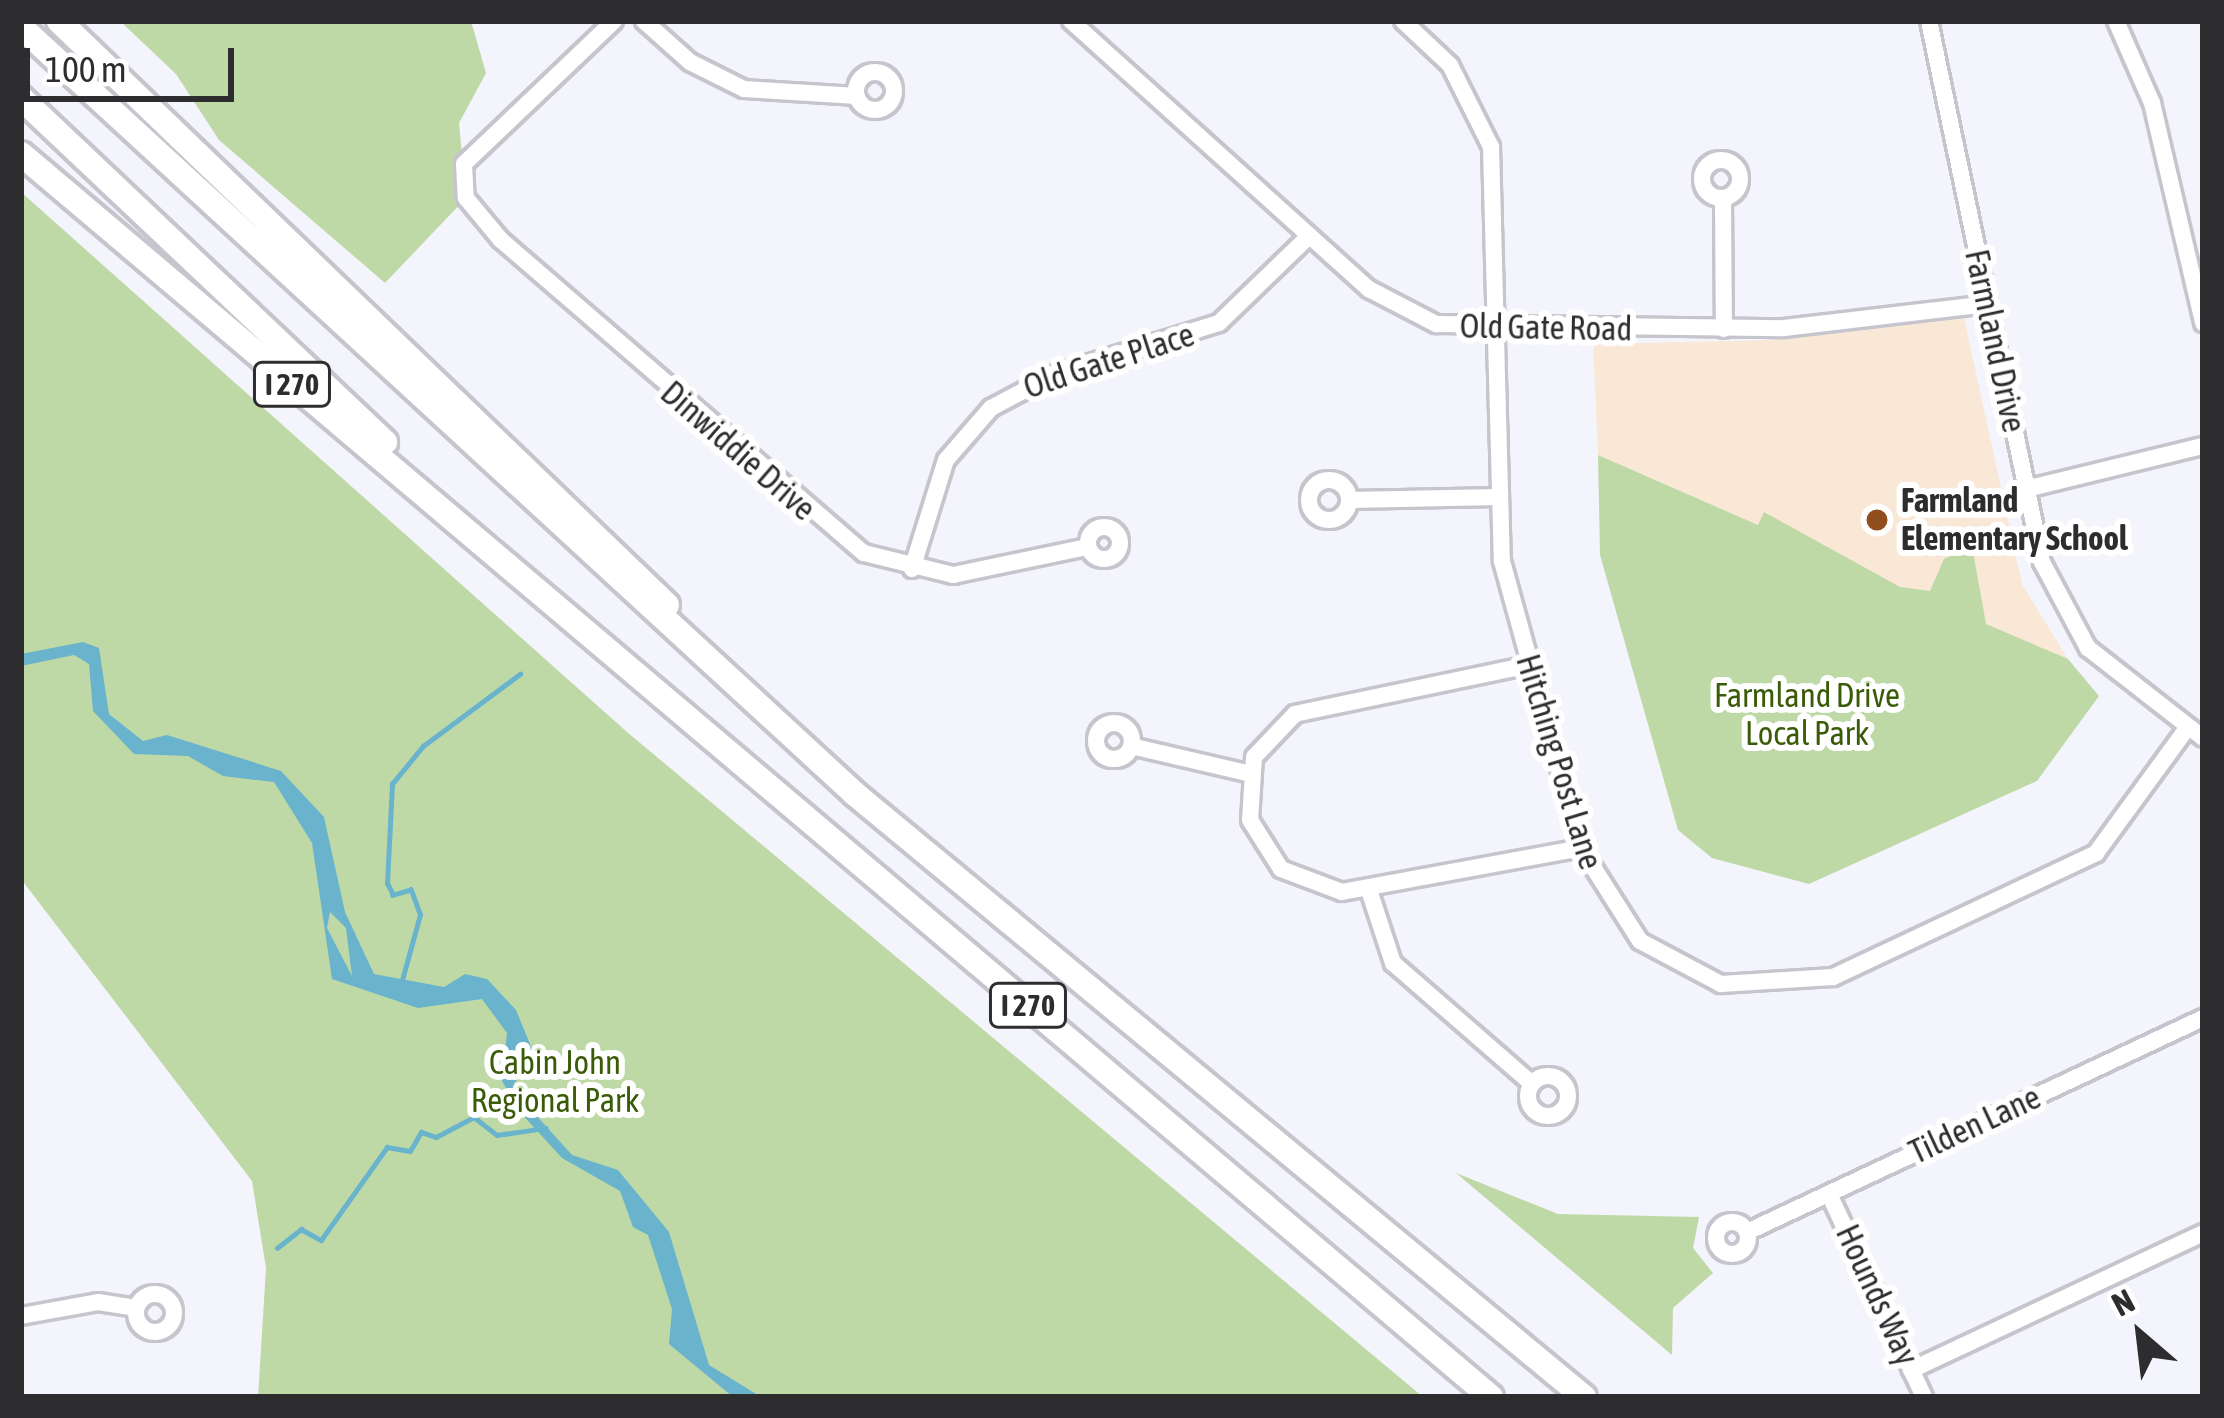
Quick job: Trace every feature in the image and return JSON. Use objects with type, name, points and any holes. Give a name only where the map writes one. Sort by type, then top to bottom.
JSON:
[{"type":"highway","name":"I 270","points":[[59,21],[855,794]]},
{"type":"highway","name":"I 270","points":[[21,27],[855,794],[1585,1397]]},
{"type":"highway","name":"I 270","points":[[21,98],[566,613]]},
{"type":"highway","name":"I 270","points":[[21,154],[1491,1397]]},
{"type":"street","name":"Dinwiddie Drive","points":[[614,21],[470,153],[461,178],[530,269],[806,511],[864,553],[912,569],[975,574],[1088,547]]},
{"type":"street","points":[[644,21],[690,62],[744,88],[857,96]]},
{"type":"street","name":"Old Gate Road","points":[[1071,21],[1308,237],[1405,312],[1498,333],[1724,329],[1988,304]]},
{"type":"street","name":"Hitching Post Lane","points":[[1402,21],[1450,65],[1486,133],[1498,333],[1502,561],[1529,665],[1581,848],[1615,914],[1666,961],[1721,984],[1802,986],[2096,854],[2195,732]]},
{"type":"street","name":"Farmland Drive","points":[[1929,21],[2042,562],[2080,636],[2195,732]]},
{"type":"street","points":[[2116,21],[2152,103],[2203,323]]},
{"type":"street","points":[[1723,199],[1724,329]]},
{"type":"street","name":"Old Gate Place","points":[[912,569],[946,460],[991,408],[1054,374],[1219,322],[1308,237]]},
{"type":"street","points":[[2026,489],[2203,446]]},
{"type":"street","points":[[1349,500],[1499,497]]},
{"type":"street","points":[[1529,665],[1308,708],[1282,722],[1247,773],[1250,820],[1281,869],[1319,890],[1369,890],[1581,848]]},
{"type":"street","points":[[1131,746],[1247,773]]},
{"type":"street","points":[[1369,890],[1393,963],[1532,1084]]},
{"type":"street","name":"Tilden Lane","points":[[1747,1232],[2203,1018]]},
{"type":"street","name":"Hounds Way","points":[[1829,1194],[1924,1397]]},
{"type":"street","points":[[1911,1370],[2203,1233]]},
{"type":"street","points":[[21,1316],[98,1302],[136,1309]]},
{"type":"shaded area","name":"Farmland Elementary School","points":[[1964,318],[2022,584],[2069,661],[1598,455],[1593,344],[1773,340]]},
{"type":"green space","points":[[120,21],[471,21],[486,73],[459,123],[466,198],[385,283],[219,140],[176,74]]},
{"type":"green space","name":"Cabin John Regional Park","points":[[21,192],[627,732],[1423,1397],[258,1397],[266,1268],[252,1181],[21,879]]},
{"type":"green space","name":"Farmland Drive Local Park","points":[[1598,455],[1758,525],[1764,512],[1900,587],[1930,591],[1944,559],[1972,546],[1986,624],[2068,659],[2099,696],[2037,781],[1809,884],[1712,858],[1678,830],[1600,555]]},
{"type":"green space","points":[[1456,1173],[1558,1214],[1699,1217],[1693,1248],[1713,1273],[1673,1308],[1672,1355]]},
{"type":"water","points":[[83,642],[99,648],[109,714],[143,741],[167,735],[281,771],[324,817],[345,912],[374,974],[444,987],[465,974],[487,979],[516,1010],[537,1061],[514,1083],[526,1104],[572,1155],[618,1170],[669,1232],[709,1365],[761,1397],[733,1397],[669,1344],[672,1309],[648,1235],[633,1227],[620,1191],[562,1158],[519,1111],[502,1081],[507,1033],[482,999],[418,1008],[332,979],[312,843],[274,782],[223,776],[188,756],[134,754],[93,711],[89,664],[74,655],[21,666],[21,654]],"holes":[[[330,912],[346,928],[352,976],[327,928]]]},
{"type":"waterway","points":[[399,991],[420,915],[411,890],[393,895],[387,883],[392,784],[423,746],[520,674]]},
{"type":"waterway","points":[[277,1248],[301,1229],[321,1240],[387,1147],[410,1151],[421,1132],[436,1137],[474,1117],[497,1135],[545,1128]]},
{"type":"place","name":"Farmland Elementary School","points":[[1877,520]]}]
